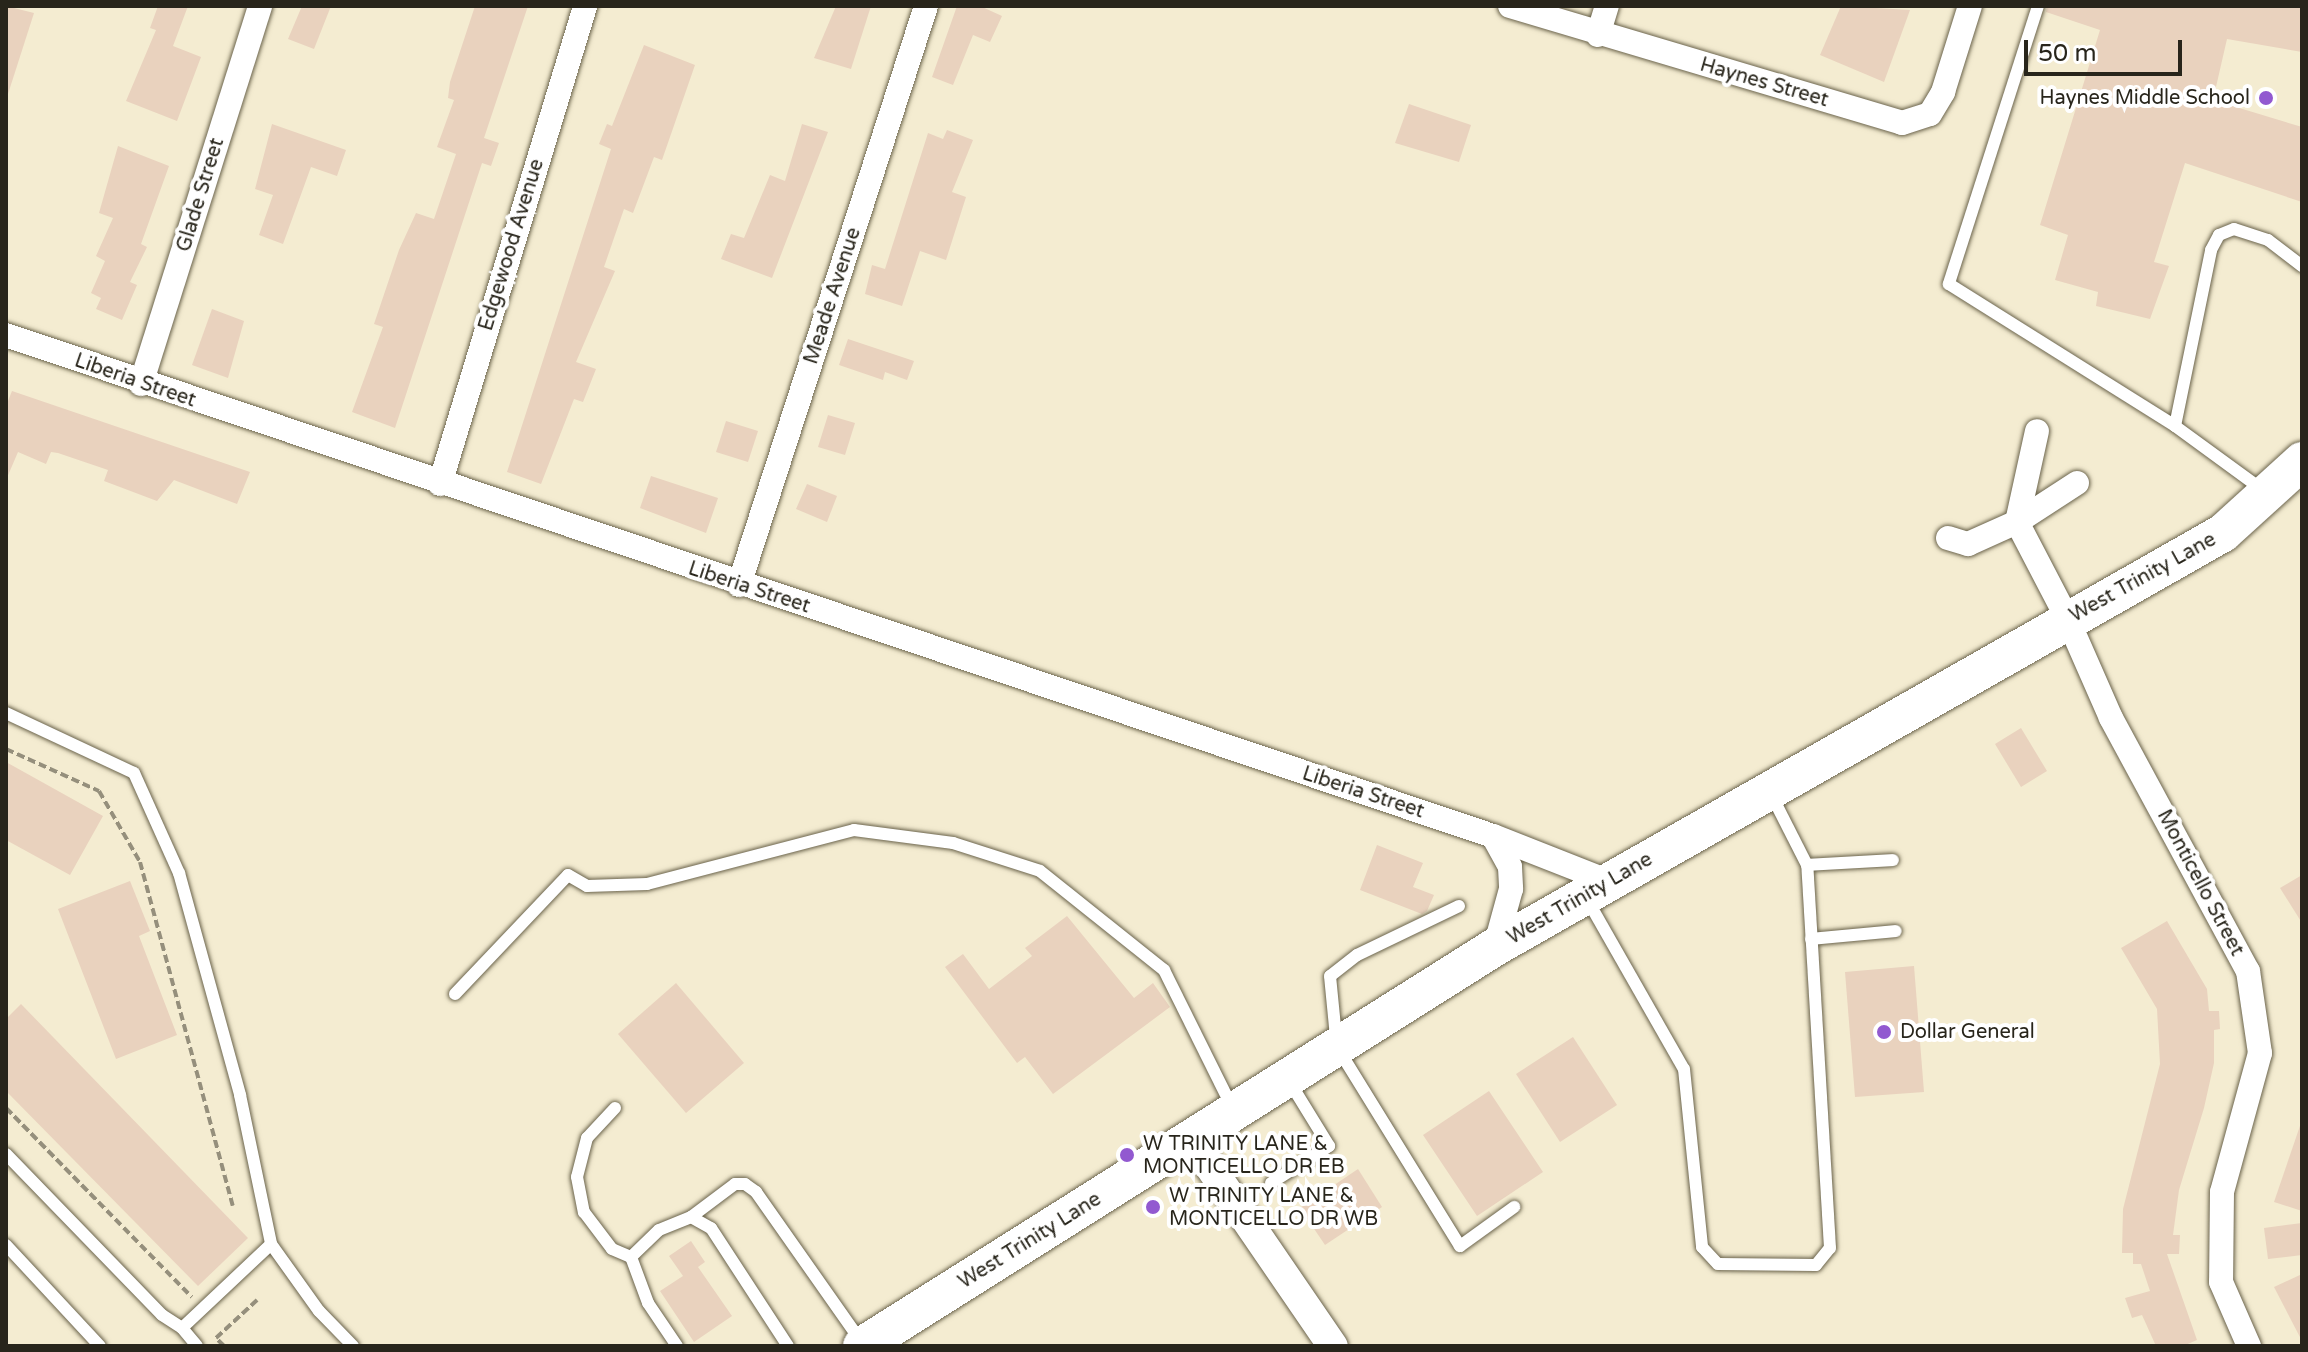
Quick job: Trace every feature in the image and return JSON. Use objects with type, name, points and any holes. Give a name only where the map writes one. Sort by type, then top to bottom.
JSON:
[{"type":"main road","name":"West Trinity Lane","points":[[863,1346],[1495,947],[2223,533],[2270,495],[2302,461]]},
{"type":"street","name":"Glade Street","points":[[141,384],[260,6]]},
{"type":"street","name":"Edgewood Avenue","points":[[440,484],[585,6]]},
{"type":"street","name":"Meade Avenue","points":[[739,585],[926,6]]},
{"type":"street","name":"Haynes Street","points":[[1510,6],[1598,35],[1902,123],[1930,114],[1943,92],[1970,6]]},
{"type":"street","points":[[1598,35],[1607,6]]},
{"type":"street","name":"Liberia Street","points":[[6,335],[141,384],[1493,836],[1598,889]]},
{"type":"street","points":[[2017,522],[2037,431]]},
{"type":"street","points":[[1948,538],[1968,544],[2017,522],[2077,483]]},
{"type":"street","name":"Monticello Street","points":[[2017,522],[2068,620],[2111,718],[2248,971],[2260,1053],[2222,1192],[2221,1282],[2249,1346]]},
{"type":"street","points":[[1493,836],[1510,867],[1511,889],[1495,947]]},
{"type":"street","points":[[1191,1139],[1333,1346]]},
{"type":"lane","points":[[2038,6],[1949,284],[2175,426],[2270,495]]},
{"type":"lane","points":[[2175,426],[2211,250],[2219,235],[2234,229],[2268,240],[2302,266]]},
{"type":"lane","points":[[6,713],[134,773],[179,873],[240,1095],[271,1244],[319,1311],[353,1346]]},
{"type":"lane","points":[[1598,889],[1684,1069],[1702,1247],[1718,1264],[1816,1265],[1830,1248],[1807,865],[1769,790]]},
{"type":"lane","points":[[455,994],[568,875],[587,886],[647,884],[854,830],[953,843],[1040,871],[1164,970],[1234,1112]]},
{"type":"lane","points":[[1807,865],[1893,860]]},
{"type":"lane","points":[[1459,906],[1357,955],[1330,976],[1337,1047],[1460,1246],[1514,1207]]},
{"type":"lane","points":[[1811,939],[1896,931]]},
{"type":"lane","points":[[1271,1183],[1329,1146],[1287,1079]]},
{"type":"lane","points":[[615,1108],[587,1138],[577,1177],[584,1212],[600,1237],[631,1257],[648,1303],[677,1346]]},
{"type":"lane","points":[[6,1154],[162,1315],[182,1328],[197,1346]]},
{"type":"lane","points":[[631,1257],[659,1230],[691,1217],[735,1184],[756,1192],[863,1346]]},
{"type":"lane","points":[[691,1217],[711,1228],[788,1346]]},
{"type":"lane","points":[[182,1328],[271,1244]]},
{"type":"lane","points":[[6,1245],[100,1346]]},
{"type":"path","points":[[6,749],[99,791],[140,862],[233,1206]]},
{"type":"path","points":[[6,1108],[192,1298]]},
{"type":"path","points":[[224,1346],[216,1338],[257,1300]]},
{"type":"building","points":[[6,6],[34,13],[8,94],[6,93]]},
{"type":"building","points":[[158,6],[188,6],[173,46],[201,57],[177,121],[126,101],[156,30],[150,28]]},
{"type":"building","points":[[302,6],[331,6],[314,49],[288,39]]},
{"type":"building","points":[[475,6],[528,6],[484,138],[499,143],[491,166],[482,163],[395,428],[352,412],[383,327],[374,324],[399,250],[416,213],[434,219],[456,154],[437,147],[454,100],[448,98],[450,82]]},
{"type":"building","points":[[836,6],[871,6],[851,69],[814,58]]},
{"type":"building","points":[[957,6],[980,6],[1002,16],[990,42],[973,35],[953,85],[932,77]]},
{"type":"building","points":[[1841,6],[1910,10],[1884,82],[1820,55]]},
{"type":"building","points":[[2047,6],[2302,6],[2302,52],[2227,39],[2213,100],[2302,127],[2302,202],[2185,163],[2154,262],[2169,266],[2150,319],[2096,306],[2098,292],[2055,280],[2068,235],[2040,225],[2100,30],[2046,12]]},
{"type":"building","points":[[644,45],[695,65],[662,160],[654,157],[633,213],[624,209],[604,267],[615,271],[576,362],[596,369],[583,402],[574,399],[541,484],[507,472],[611,149],[599,144],[607,124],[612,126]]},
{"type":"building","points":[[1409,104],[1471,125],[1459,162],[1395,143]]},
{"type":"building","points":[[272,124],[346,150],[337,176],[311,167],[283,244],[259,235],[273,195],[255,189]]},
{"type":"building","points":[[802,124],[828,132],[772,278],[721,259],[731,234],[744,238],[770,175],[785,181]]},
{"type":"building","points":[[947,130],[973,140],[952,192],[966,197],[946,260],[920,251],[902,306],[865,294],[872,265],[885,269],[928,133],[943,139]]},
{"type":"building","points":[[118,146],[169,166],[141,244],[147,247],[130,282],[137,285],[122,320],[96,309],[101,298],[91,293],[105,261],[96,256],[113,218],[99,213]]},
{"type":"building","points":[[212,309],[244,321],[228,378],[192,365]]},
{"type":"building","points":[[848,339],[914,361],[907,380],[885,372],[883,380],[839,365]]},
{"type":"building","points":[[12,391],[250,472],[237,504],[174,480],[157,501],[104,481],[108,470],[51,452],[46,464],[18,452],[6,480],[6,406]]},
{"type":"building","points":[[828,415],[855,423],[845,455],[818,447]]},
{"type":"building","points":[[726,421],[758,431],[748,462],[716,452]]},
{"type":"building","points":[[651,476],[718,498],[706,533],[640,508]]},
{"type":"building","points":[[807,484],[837,496],[827,522],[796,509]]},
{"type":"building","points":[[2021,728],[2047,771],[2021,787],[1995,744]]},
{"type":"building","points":[[6,762],[103,816],[70,875],[6,840]]},
{"type":"building","points":[[1377,845],[1423,863],[1413,887],[1434,895],[1427,911],[1422,914],[1360,890]]},
{"type":"building","points":[[2302,875],[2302,923],[2280,888]]},
{"type":"building","points":[[130,881],[150,931],[139,936],[177,1035],[116,1059],[58,909]]},
{"type":"building","points":[[1067,916],[1134,998],[1153,983],[1170,1007],[1053,1094],[1025,1057],[1017,1063],[945,967],[963,954],[989,989],[1032,956],[1025,948]]},
{"type":"building","points":[[2167,921],[2207,989],[2209,1011],[2219,1011],[2220,1029],[2214,1030],[2214,1063],[2179,1190],[2173,1235],[2180,1235],[2179,1254],[2167,1254],[2197,1340],[2183,1346],[2156,1346],[2142,1315],[2132,1318],[2125,1298],[2150,1291],[2141,1264],[2133,1264],[2133,1253],[2122,1253],[2123,1209],[2160,1064],[2157,1009],[2121,948]]},
{"type":"building","name":"Dollar General","points":[[1914,966],[1924,1092],[1855,1097],[1845,972]]},
{"type":"building","points":[[676,983],[744,1063],[686,1113],[618,1034]]},
{"type":"building","points":[[21,1004],[248,1238],[198,1286],[6,1091],[6,1019]]},
{"type":"building","points":[[1573,1037],[1617,1105],[1560,1142],[1516,1074]]},
{"type":"building","points":[[1489,1091],[1543,1172],[1477,1216],[1423,1135]]},
{"type":"building","points":[[2302,1120],[2302,1211],[2274,1202]]},
{"type":"building","points":[[1358,1169],[1382,1207],[1325,1245],[1300,1208]]},
{"type":"building","points":[[2302,1223],[2302,1255],[2268,1259],[2264,1228]]},
{"type":"building","points":[[691,1241],[705,1262],[698,1267],[732,1316],[694,1342],[660,1291],[683,1276],[669,1256]]},
{"type":"building","points":[[2302,1274],[2302,1341],[2274,1287]]},
{"type":"place","name":"Haynes Middle School","points":[[2266,98]]},
{"type":"place","name":"Dollar General","points":[[1884,1032]]},
{"type":"place","name":"W TRINITY LANE & MONTICELLO DR EB","points":[[1127,1155]]},
{"type":"place","name":"W TRINITY LANE & MONTICELLO DR WB","points":[[1153,1207]]}]
